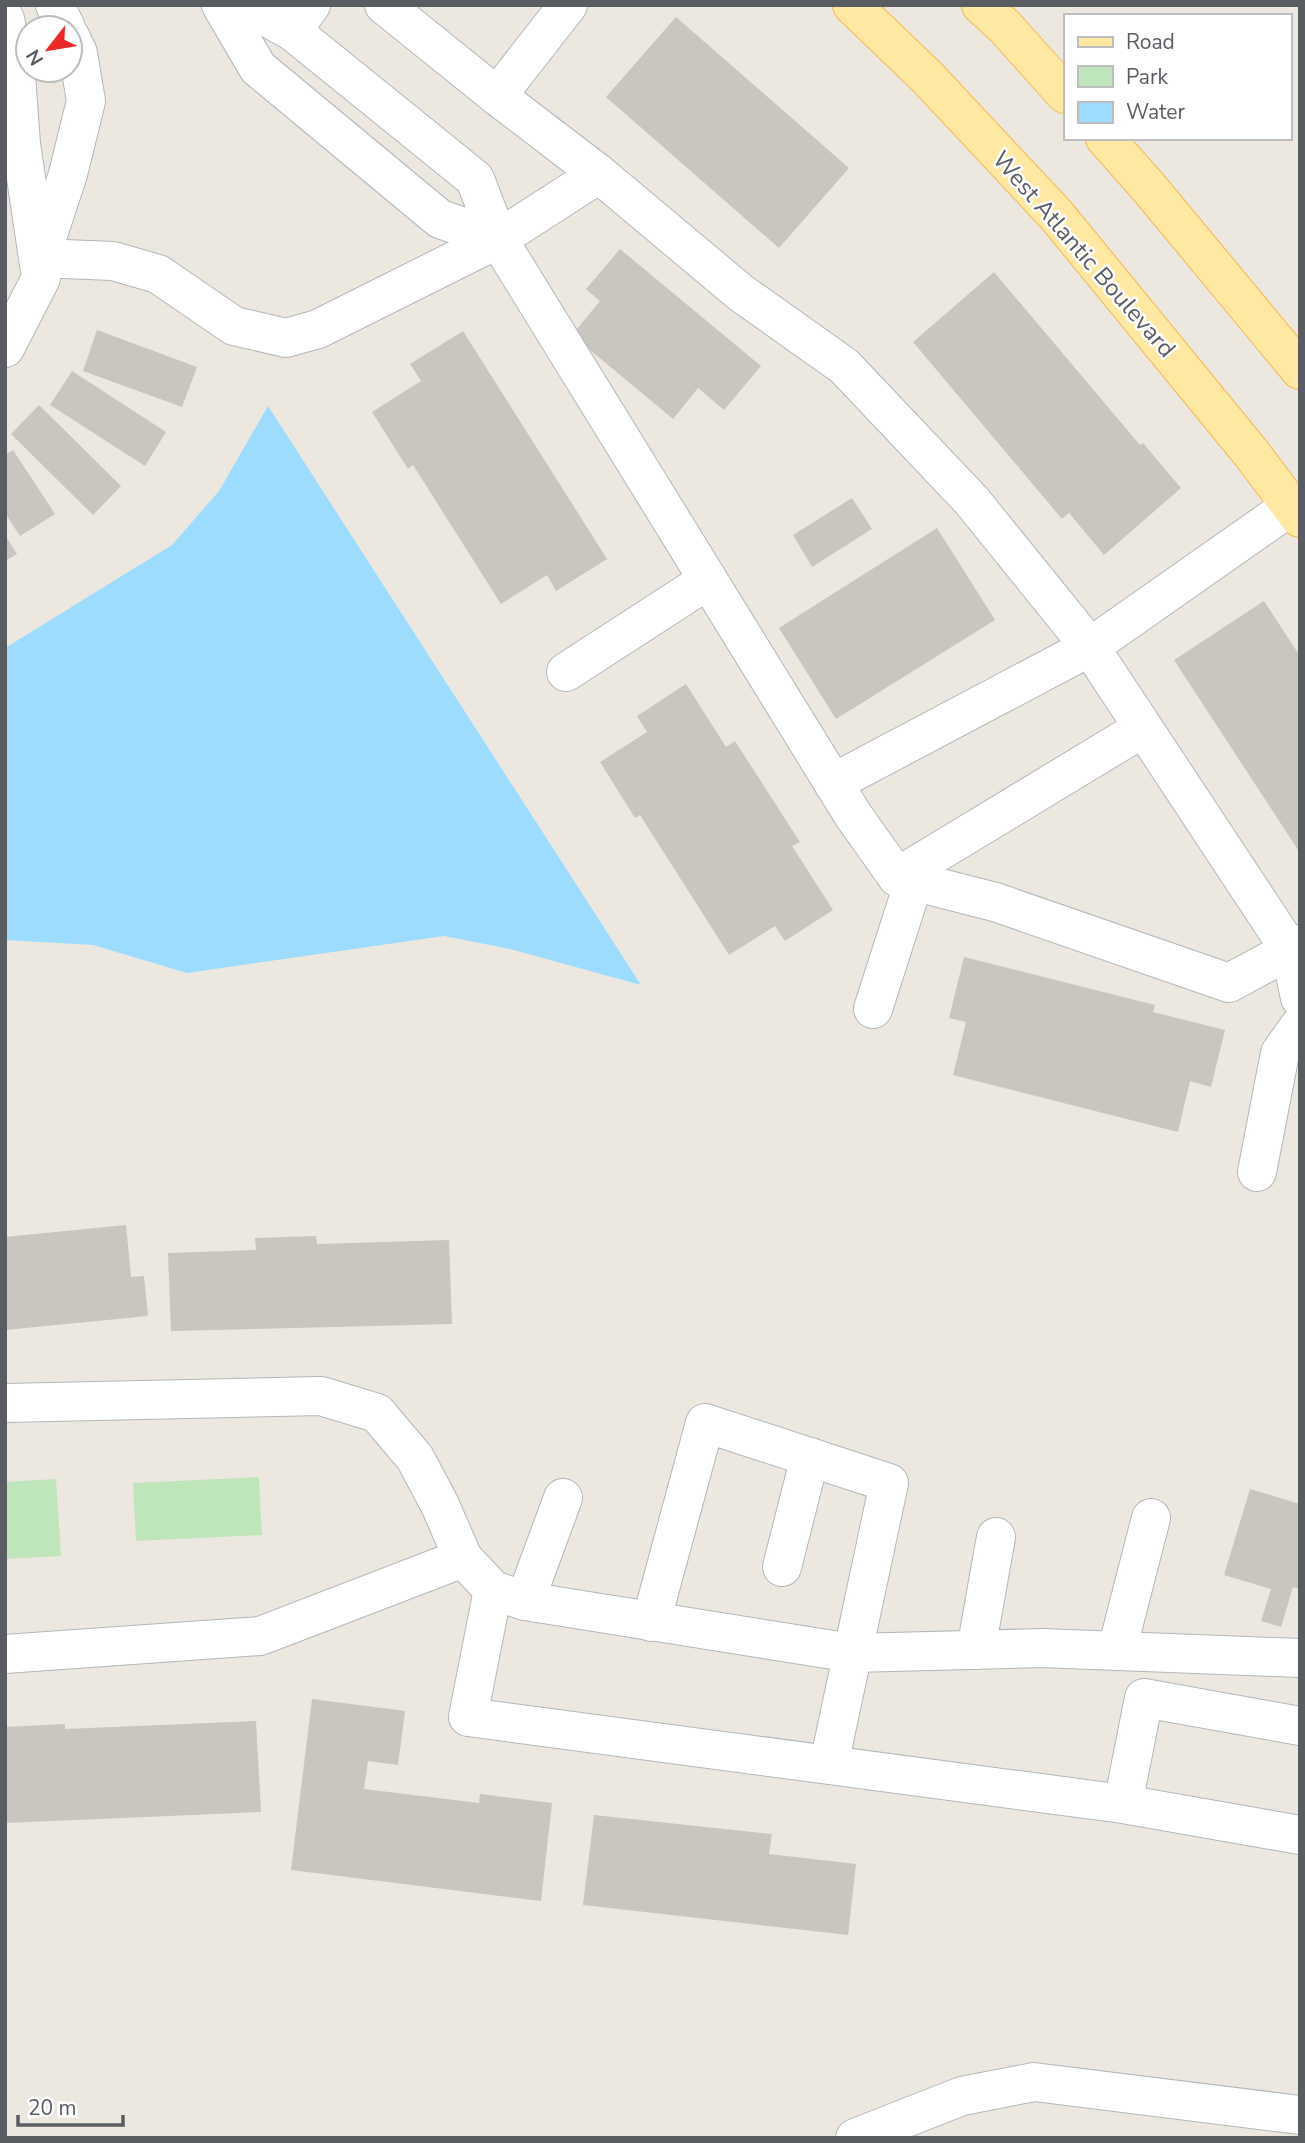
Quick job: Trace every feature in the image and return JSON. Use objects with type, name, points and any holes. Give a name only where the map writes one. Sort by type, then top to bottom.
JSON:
[{"type":"main road","name":"West Atlantic Boulevard","points":[[852,5],[928,78],[1057,216],[1251,453],[1295,512]]},
{"type":"main road","points":[[981,5],[1064,93]]},
{"type":"main road","points":[[1107,140],[1300,370]]},
{"type":"street","points":[[221,5],[258,68],[440,219],[498,239]]},
{"type":"street","points":[[245,5],[302,18],[475,179],[498,239],[853,815],[905,879],[995,902],[1229,983],[1295,947]]},
{"type":"street","points":[[384,5],[496,96],[599,174],[741,293],[844,366],[972,501],[1090,647],[1295,947],[1300,998]]},
{"type":"street","points":[[496,96],[568,5]]},
{"type":"street","points":[[5,19],[16,75],[21,144],[41,278],[5,348]]},
{"type":"street","points":[[40,258],[68,174],[86,101],[83,84]]},
{"type":"street","points":[[40,258],[113,261],[158,274],[234,326],[286,338],[318,329],[498,239],[599,174]]},
{"type":"street","points":[[833,783],[1090,647],[1295,512]]},
{"type":"street","points":[[566,672],[708,580]]},
{"type":"street","points":[[873,1009],[905,879],[1143,728]]},
{"type":"street","points":[[1257,1172],[1280,1053],[1300,1025]]},
{"type":"street","points":[[5,1403],[321,1396],[377,1413],[415,1458],[440,1505],[463,1558],[509,1595],[652,1622],[852,1653],[1042,1648],[1300,1658]]},
{"type":"street","points":[[652,1622],[705,1423],[889,1483],[829,1765]]},
{"type":"street","points":[[782,1567],[810,1457]]},
{"type":"street","points":[[563,1498],[509,1595],[468,1717],[1123,1804],[1300,1835]]},
{"type":"street","points":[[1117,1650],[1151,1518]]},
{"type":"street","points":[[976,1650],[996,1537]]},
{"type":"street","points":[[5,1654],[260,1636],[463,1558]]},
{"type":"street","points":[[1123,1804],[1144,1698],[1300,1726]]},
{"type":"street","points":[[855,2138],[962,2096],[1034,2082],[1300,2115]]},
{"type":"green space","points":[[259,1477],[262,1535],[136,1541],[133,1483]]},
{"type":"green space","points":[[56,1479],[61,1556],[5,1559],[5,1482]]},
{"type":"water","points":[[268,406],[641,985],[510,949],[444,936],[187,973],[93,945],[5,940],[5,648],[172,545],[219,491]]},
{"type":"building","points":[[676,17],[849,168],[779,248],[606,97]]},
{"type":"building","points":[[620,249],[761,366],[724,410],[698,388],[673,419],[572,335],[600,301],[586,289]]},
{"type":"building","points":[[994,272],[1140,445],[1143,443],[1181,488],[1104,555],[1069,513],[1062,519],[913,342]]},
{"type":"building","points":[[97,330],[197,367],[182,407],[83,371]]},
{"type":"building","points":[[463,331],[607,559],[556,591],[547,575],[501,604],[413,465],[408,469],[372,412],[421,381],[410,364]]},
{"type":"building","points":[[72,371],[166,432],[145,466],[50,405]]},
{"type":"building","points":[[39,405],[121,486],[93,515],[11,434]]},
{"type":"building","points":[[13,450],[55,514],[20,536],[5,513],[5,455]]},
{"type":"building","points":[[852,498],[872,529],[812,567],[793,535]]},
{"type":"building","points":[[937,528],[995,620],[836,719],[779,628]]},
{"type":"building","points":[[5,535],[17,554],[5,561]]},
{"type":"building","points":[[1264,601],[1300,656],[1300,853],[1174,660]]},
{"type":"building","points":[[686,684],[726,747],[735,741],[800,842],[792,846],[833,910],[785,941],[775,926],[729,955],[640,815],[635,818],[600,762],[647,732],[637,716]]},
{"type":"building","points":[[964,957],[1155,1005],[1153,1012],[1225,1030],[1211,1087],[1190,1081],[1178,1132],[953,1075],[966,1022],[949,1018]]},
{"type":"building","points":[[126,1225],[131,1277],[144,1276],[148,1316],[5,1330],[5,1237]]},
{"type":"building","points":[[316,1236],[317,1244],[449,1240],[452,1324],[171,1331],[168,1253],[256,1250],[255,1238]]},
{"type":"building","points":[[1250,1489],[1300,1504],[1300,1589],[1293,1587],[1281,1627],[1261,1621],[1271,1589],[1224,1575]]},
{"type":"building","points":[[312,1699],[405,1711],[398,1765],[368,1761],[364,1789],[479,1803],[480,1794],[552,1803],[541,1901],[291,1870]]},
{"type":"building","points":[[256,1721],[261,1812],[5,1823],[5,1727],[65,1724],[65,1729]]},
{"type":"building","points":[[594,1815],[772,1834],[769,1854],[856,1864],[848,1935],[583,1905]]}]
